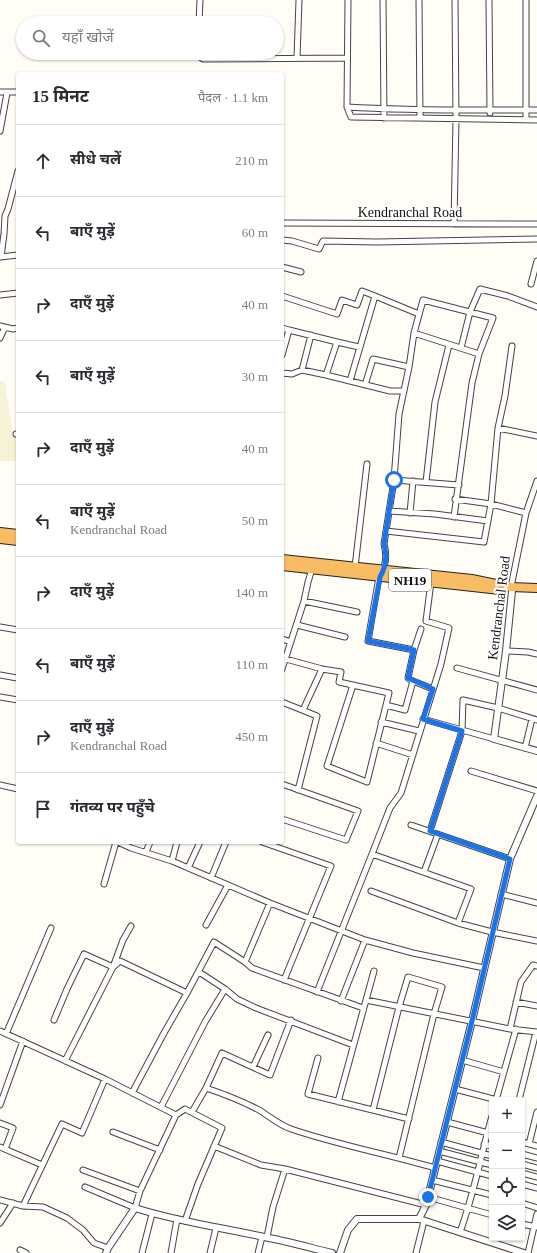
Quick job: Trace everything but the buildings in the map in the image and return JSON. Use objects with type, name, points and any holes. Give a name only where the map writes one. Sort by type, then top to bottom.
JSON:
[{"type":"highway","points":[[0,532],[16,534]]},
{"type":"highway","points":[[0,539],[16,541]]},
{"type":"highway","name":"NH19","points":[[284,559],[355,567],[431,582],[512,589],[537,593]]},
{"type":"highway","name":"NH19","points":[[284,566],[472,579],[512,589],[537,588]]},
{"type":"street","points":[[199,16],[200,0]]},
{"type":"street","points":[[297,58],[299,0]]},
{"type":"street","points":[[348,0],[347,107],[351,117],[537,120]]},
{"type":"street","points":[[383,0],[384,118]]},
{"type":"street","points":[[419,0],[420,118]]},
{"type":"street","points":[[454,224],[456,119],[455,0]]},
{"type":"street","points":[[488,0],[490,119]]},
{"type":"street","points":[[526,0],[526,120]]},
{"type":"street","points":[[284,58],[347,58]]},
{"type":"street","points":[[0,92],[16,92]]},
{"type":"street","points":[[0,131],[7,93]]},
{"type":"street","points":[[347,107],[456,111],[537,110]]},
{"type":"street","points":[[16,179],[5,216],[0,257],[16,255]]},
{"type":"street","name":"Kendranchal Road","points":[[284,223],[537,224]]},
{"type":"street","points":[[284,240],[292,241],[319,250],[324,241],[377,242],[537,239]]},
{"type":"street","points":[[531,284],[537,261]]},
{"type":"street","points":[[284,268],[301,272]]},
{"type":"street","points":[[461,348],[470,312],[480,289],[508,296],[537,307]]},
{"type":"street","points":[[284,297],[337,314],[342,300],[357,305],[362,291],[419,314]]},
{"type":"street","points":[[0,295],[16,293]]},
{"type":"street","points":[[350,380],[375,296]]},
{"type":"street","points":[[414,650],[368,641],[386,552],[384,544],[394,480],[399,414],[409,367],[414,333],[424,300],[493,318],[479,354],[472,383],[454,517]]},
{"type":"street","points":[[0,338],[2,327],[16,328]]},
{"type":"street","points":[[284,328],[359,347]]},
{"type":"street","points":[[284,349],[290,330]]},
{"type":"street","points":[[414,333],[479,354]]},
{"type":"street","points":[[302,370],[311,335]]},
{"type":"street","points":[[326,375],[337,342]]},
{"type":"street","points":[[426,482],[435,402],[450,344]]},
{"type":"street","points":[[386,531],[484,542],[491,504],[498,428],[505,396],[512,346]]},
{"type":"street","points":[[365,385],[373,359],[409,367]]},
{"type":"street","points":[[284,373],[292,374],[302,370],[350,380],[390,391],[404,391]]},
{"type":"street","points":[[498,428],[537,436]]},
{"type":"street","points":[[355,567],[367,464]]},
{"type":"street","points":[[394,480],[459,485]]},
{"type":"street","points":[[410,513],[413,481]]},
{"type":"street","name":"Kendranchal Road","points":[[494,739],[506,652],[512,589],[526,513],[537,481]]},
{"type":"street","points":[[456,499],[491,504],[526,513]]},
{"type":"street","points":[[389,511],[435,514],[488,521]]},
{"type":"street","points":[[284,664],[297,625],[312,569]]},
{"type":"street","points":[[317,992],[390,808],[401,793],[441,664],[449,628],[426,621],[431,582]]},
{"type":"street","points":[[304,601],[357,612]]},
{"type":"street","points":[[297,625],[344,637]]},
{"type":"street","points":[[0,626],[16,630]]},
{"type":"street","points":[[421,629],[414,650],[408,678],[433,689]]},
{"type":"street","points":[[284,640],[291,642]]},
{"type":"street","points":[[506,652],[528,652],[537,654]]},
{"type":"street","points":[[286,659],[322,669],[341,672],[339,682],[353,685],[389,693],[367,782],[326,766],[353,685]]},
{"type":"street","points":[[457,668],[537,690]]},
{"type":"street","points":[[303,710],[322,669]]},
{"type":"street","points":[[0,675],[16,678]]},
{"type":"street","points":[[386,705],[406,710],[413,681]]},
{"type":"street","points":[[0,697],[16,700]]},
{"type":"street","points":[[430,831],[462,731],[463,700],[498,708],[534,720],[525,748]]},
{"type":"street","points":[[284,703],[317,716],[298,790]]},
{"type":"street","points":[[423,719],[537,751]]},
{"type":"street","points":[[381,722],[419,731]]},
{"type":"street","points":[[376,743],[413,754]]},
{"type":"street","points":[[471,772],[537,791]]},
{"type":"street","points":[[0,785],[16,789]]},
{"type":"street","points":[[284,785],[358,811],[346,840],[284,820]]},
{"type":"street","points":[[416,1253],[421,1220],[472,1021],[510,859],[537,796]]},
{"type":"street","points":[[411,825],[510,859]]},
{"type":"street","points":[[424,872],[438,834]]},
{"type":"street","points":[[104,884],[116,844]]},
{"type":"street","points":[[122,844],[172,861],[270,904],[365,940],[412,953],[484,968]]},
{"type":"street","points":[[146,852],[149,844]]},
{"type":"street","points":[[172,861],[176,844]]},
{"type":"street","points":[[188,868],[199,844]]},
{"type":"street","points":[[211,878],[225,844]]},
{"type":"street","points":[[268,844],[331,866],[284,980]]},
{"type":"street","points":[[372,854],[471,889],[458,923]]},
{"type":"street","points":[[206,925],[228,885]]},
{"type":"street","points":[[371,891],[458,923],[492,932],[537,941]]},
{"type":"street","points":[[501,894],[537,903]]},
{"type":"street","points":[[245,962],[270,904]]},
{"type":"street","points":[[65,1061],[113,966],[122,940],[131,926]]},
{"type":"street","points":[[6,1034],[52,928]]},
{"type":"street","points":[[341,1001],[365,940]]},
{"type":"street","points":[[132,1093],[164,1033],[188,993],[214,942],[252,968],[363,1008]]},
{"type":"street","points":[[54,1020],[84,954],[113,966]]},
{"type":"street","points":[[113,966],[120,961],[188,993]]},
{"type":"street","points":[[510,1029],[521,982],[533,964],[537,966]]},
{"type":"street","points":[[338,1102],[374,971]]},
{"type":"street","points":[[199,972],[225,989],[237,999],[256,1008],[291,1020],[320,1033],[353,1045]]},
{"type":"street","points":[[373,1110],[399,1006],[408,977],[442,987],[399,1158]]},
{"type":"street","points":[[161,1107],[205,1022],[225,989]]},
{"type":"street","points":[[366,1000],[510,1029],[537,1032],[520,1097]]},
{"type":"street","points":[[516,1002],[537,1006]]},
{"type":"street","points":[[192,1112],[206,1088],[222,1053],[270,1076],[291,1020]]},
{"type":"street","points":[[498,1097],[516,1029]]},
{"type":"street","points":[[0,1031],[105,1079],[176,1115]]},
{"type":"street","points":[[253,1068],[268,1035]]},
{"type":"street","points":[[0,1105],[23,1041]]},
{"type":"street","points":[[318,1058],[308,1094],[408,1119]]},
{"type":"street","points":[[462,1060],[504,1072]]},
{"type":"street","points":[[23,1206],[62,1124],[82,1133],[105,1079]]},
{"type":"street","points":[[206,1088],[234,1098],[288,1128],[435,1168]]},
{"type":"street","points":[[455,1089],[489,1098]]},
{"type":"street","points":[[0,1200],[23,1206],[43,1207],[67,1218],[83,1230],[94,1243],[107,1250],[135,1208],[140,1192],[176,1115],[185,1109],[222,1128],[198,1184],[185,1221]]},
{"type":"street","points":[[529,1144],[537,1112]]},
{"type":"street","points":[[446,1122],[489,1133]]},
{"type":"street","points":[[0,1123],[13,1128],[3,1148],[42,1165]]},
{"type":"street","points":[[112,1132],[160,1150]]},
{"type":"street","points":[[460,1232],[479,1172],[484,1144],[489,1135]]},
{"type":"street","points":[[441,1142],[489,1155]]},
{"type":"street","points":[[525,1143],[537,1146]]},
{"type":"street","points":[[484,1144],[489,1145]]},
{"type":"street","points":[[214,1146],[261,1165],[285,1169],[426,1205]]},
{"type":"street","points":[[439,1151],[489,1164]]},
{"type":"street","points":[[525,1155],[537,1158]]},
{"type":"street","points":[[437,1161],[489,1175]]},
{"type":"street","points":[[525,1165],[537,1168]]},
{"type":"street","points":[[258,1253],[265,1237],[285,1169]]},
{"type":"street","points":[[83,1170],[140,1192]]},
{"type":"street","points":[[525,1174],[537,1178]]},
{"type":"street","points":[[432,1180],[489,1194]]},
{"type":"street","points":[[525,1185],[537,1188]]},
{"type":"street","points":[[85,1187],[152,1214],[265,1237],[319,1252],[332,1253]]},
{"type":"street","points":[[428,1197],[489,1214]]},
{"type":"street","points":[[0,1223],[13,1203]]},
{"type":"street","points":[[525,1204],[537,1208]]},
{"type":"street","points":[[142,1253],[152,1214]]},
{"type":"street","points":[[528,1253],[536,1227],[537,1214]]},
{"type":"street","points":[[340,1253],[348,1230],[357,1219],[421,1220],[521,1253]]},
{"type":"street","points":[[171,1253],[177,1220]]},
{"type":"street","points":[[525,1225],[536,1227]]},
{"type":"street","points":[[210,1253],[216,1228]]},
{"type":"street","points":[[20,1250],[26,1253]]},
{"type":"shaded area","points":[[0,381],[5,382],[13,436],[16,436],[16,461],[0,461]]},
{"type":"route","points":[[394,480],[384,544],[386,552],[384,570],[380,577],[368,641],[414,650],[408,678],[433,689],[423,719],[462,731],[430,831],[510,859],[472,1021],[428,1197]]}]
